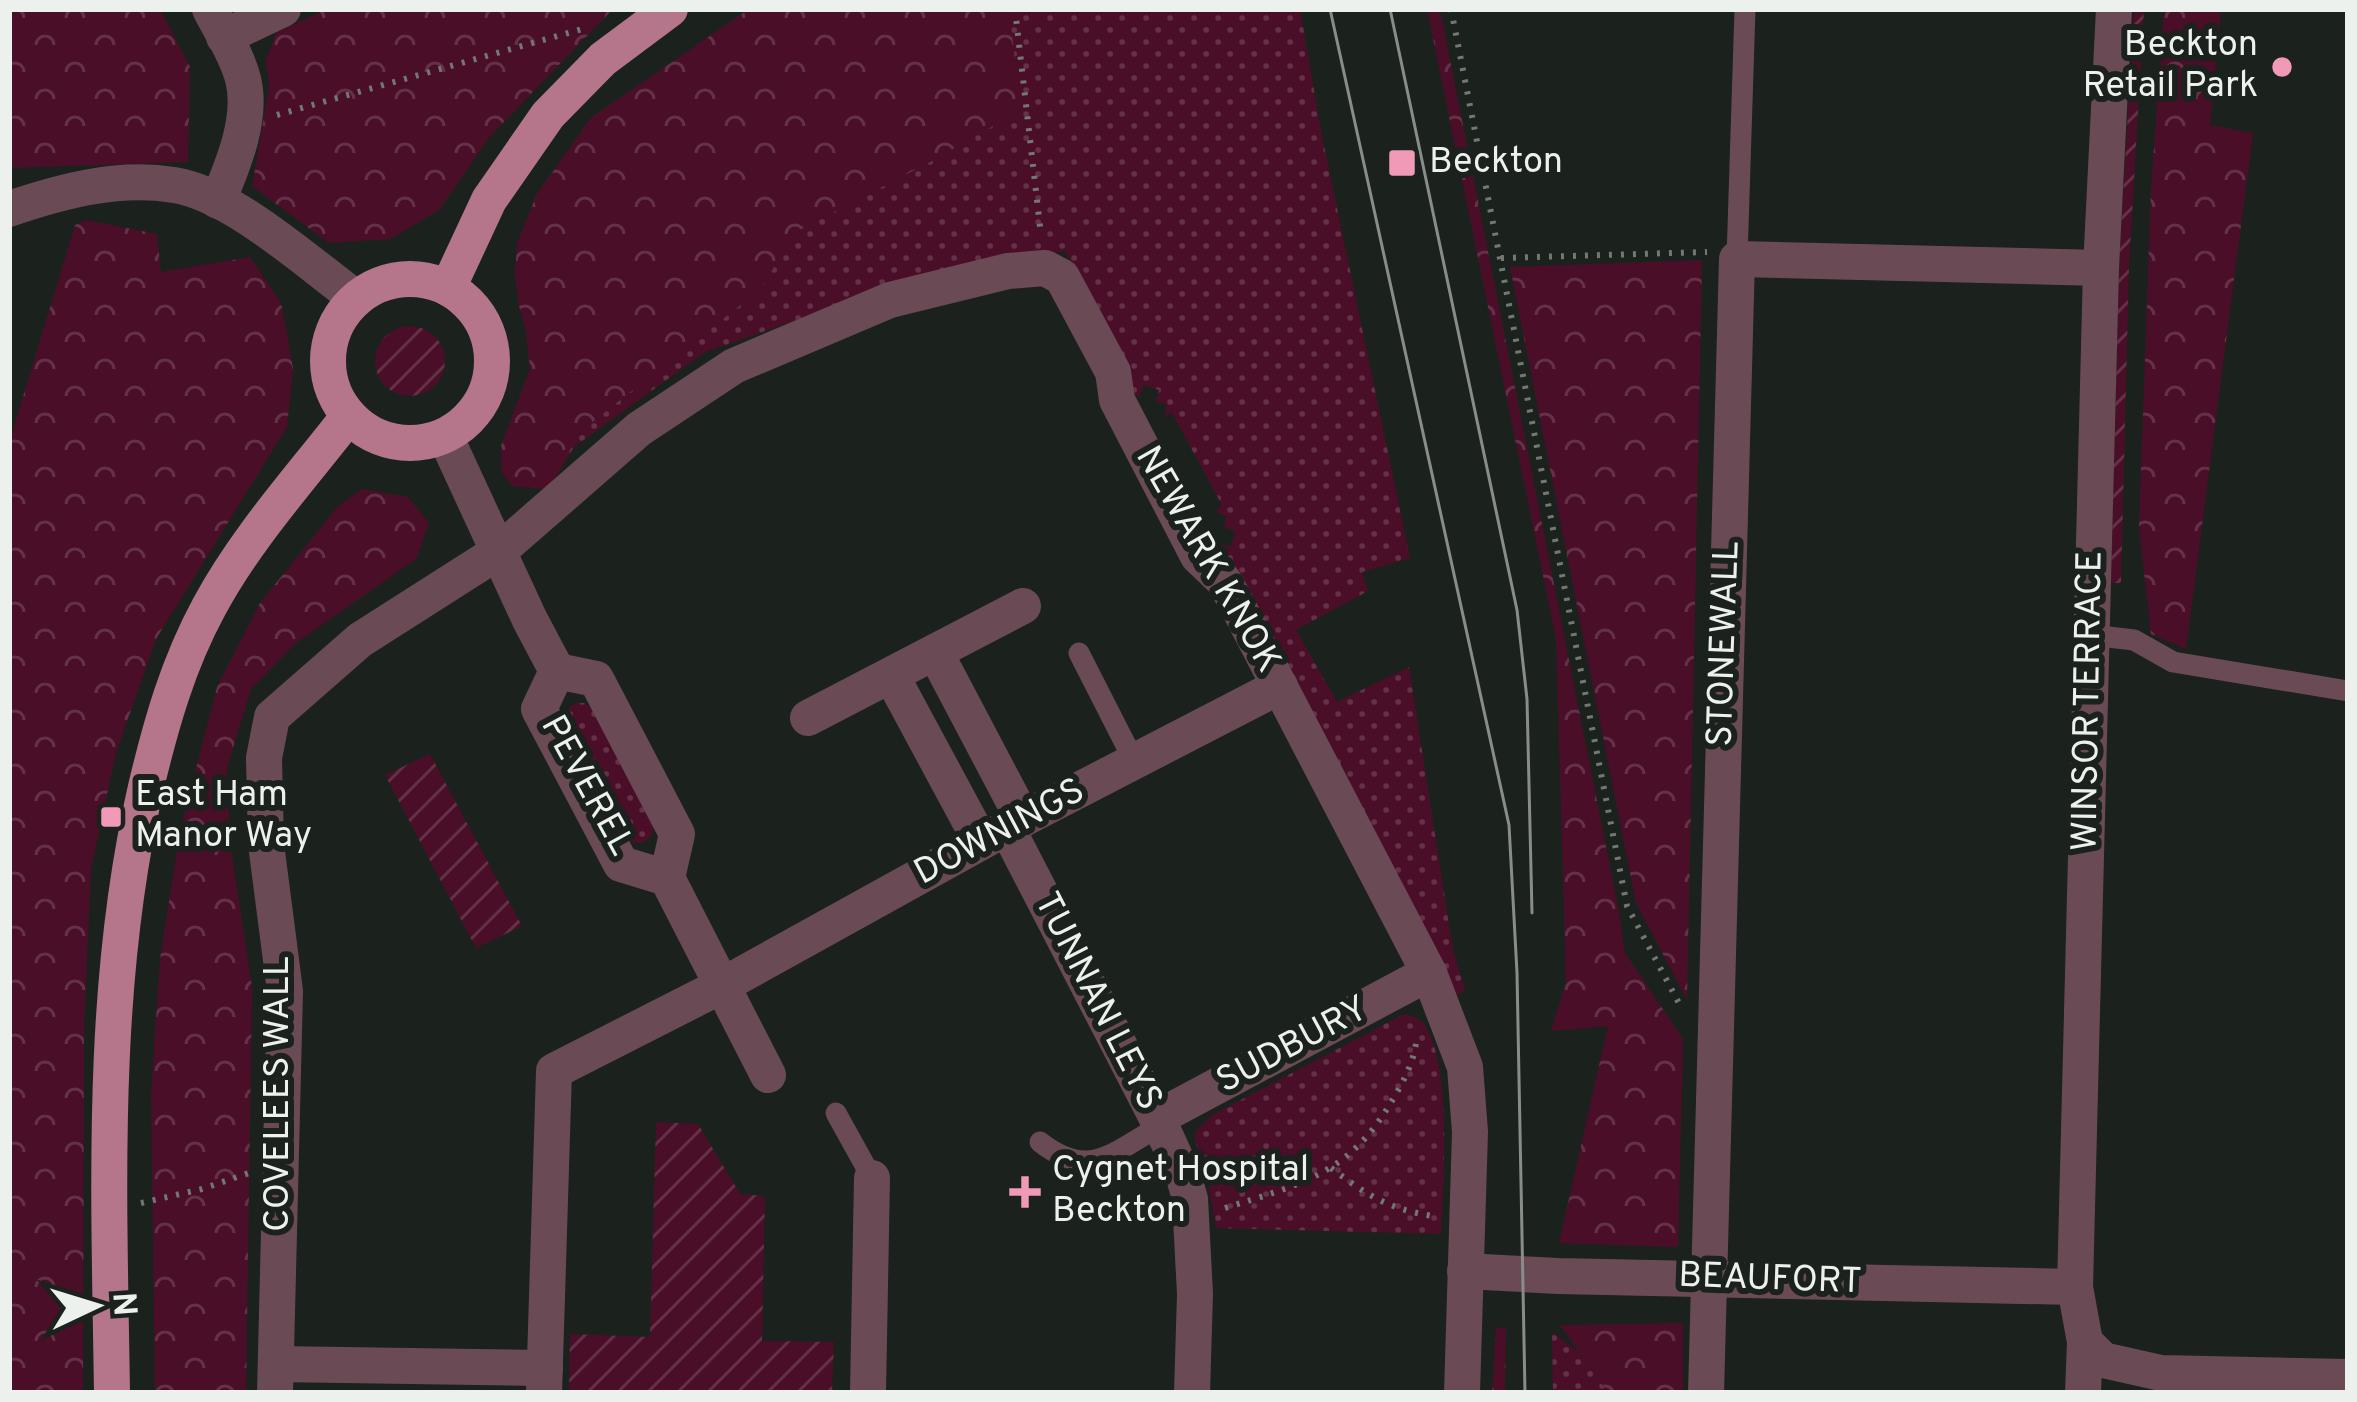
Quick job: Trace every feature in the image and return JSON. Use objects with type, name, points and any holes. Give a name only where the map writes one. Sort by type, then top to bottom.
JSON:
[{"type":"main road","points":[[448,288],[489,200],[548,115],[603,59],[670,9]]},
{"type":"main road","points":[[424,280],[448,288],[472,306],[488,333],[493,363],[486,393],[469,419],[445,436],[419,444],[368,433],[348,417],[334,394],[327,369],[329,343],[339,319],[356,298],[376,285],[424,280]]},
{"type":"main road","points":[[112,1393],[110,1089],[115,981],[134,838],[156,745],[178,671],[210,605],[263,522],[348,417]]},
{"type":"street","points":[[218,201],[239,149],[244,81],[217,23],[283,9]]},
{"type":"street","name":"WINSOR TERRACE","points":[[2083,1393],[2084,1342],[2075,1287],[2101,268],[2114,9]]},
{"type":"street","points":[[9,208],[105,184],[176,185],[248,218],[356,298]]},
{"type":"street","points":[[1737,255],[2101,268]]},
{"type":"street","name":"STONEWALL","points":[[1706,1393],[1737,255]]},
{"type":"street","points":[[498,552],[639,429],[734,366],[890,300],[1008,271],[1045,268]]},
{"type":"street","name":"NEWARK KNOK","points":[[1045,268],[1062,277],[1113,372],[1117,400],[1198,556],[1223,580],[1280,686],[1429,973],[1465,1067],[1469,1132],[1462,1393]]},
{"type":"street","name":"PEVEREL","points":[[445,436],[556,671]]},
{"type":"street","name":"COVELEES WALL","points":[[275,1378],[285,991],[266,844],[264,758],[272,717],[360,640],[498,552]]},
{"type":"street","points":[[808,718],[1023,606]]},
{"type":"street","points":[[935,652],[1004,830]]},
{"type":"street","name":"PEVEREL","points":[[556,671],[596,679],[677,834],[667,878],[723,985]]},
{"type":"street","name":"PEVEREL","points":[[556,671],[539,709],[621,864],[667,878]]},
{"type":"street","points":[[891,675],[1004,830]]},
{"type":"street","name":"DOWNINGS","points":[[544,1380],[554,1071],[1280,686]]},
{"type":"street","name":"TUNNAN LEYS","points":[[1004,830],[1183,1174],[1190,1199],[1195,1294],[1192,1393]]},
{"type":"street","name":"SUDBURY","points":[[1159,1122],[1429,973]]},
{"type":"street","points":[[723,985],[768,1076]]},
{"type":"street","points":[[868,1393],[872,1178]]},
{"type":"street","name":"BEAUFORT","points":[[1465,1270],[2075,1287]]},
{"type":"street","points":[[2084,1342],[2103,1360],[2161,1372],[2348,1377]]},
{"type":"street","points":[[275,1378],[544,1380]]},
{"type":"lane","points":[[1737,255],[1744,9]]},
{"type":"lane","points":[[2091,635],[2134,640],[2173,662],[2348,691]]},
{"type":"lane","points":[[1079,652],[1134,761]]},
{"type":"lane","points":[[836,1113],[872,1178]]},
{"type":"lane","points":[[1040,1142],[1057,1156],[1092,1162],[1159,1122]]},
{"type":"path","points":[[1015,9],[1045,268]]},
{"type":"path","points":[[1451,9],[1627,906],[1696,1030],[1715,1030]]},
{"type":"path","points":[[244,114],[271,116],[584,28]]},
{"type":"path","points":[[1501,258],[1737,255]]},
{"type":"path","points":[[164,845],[266,844]]},
{"type":"path","points":[[1213,1212],[1293,1187],[1360,1147],[1399,1089],[1418,1037]]},
{"type":"path","points":[[141,1203],[202,1189],[281,1162]]},
{"type":"path","points":[[1331,1168],[1360,1190],[1402,1211],[1442,1218]]},
{"type":"green space","points":[[9,9],[160,9],[190,67],[188,162],[9,168]]},
{"type":"green space","points":[[326,9],[613,9],[491,135],[439,210],[390,239],[329,243],[252,186],[269,88],[266,60],[276,33]]},
{"type":"green space","points":[[749,9],[1300,9],[1410,558],[1362,572],[1368,591],[1296,630],[1337,702],[1409,667],[1453,950],[1465,990],[1457,996],[1351,791],[1214,548],[1215,544],[1231,546],[1235,531],[1224,528],[1226,516],[1215,512],[1222,505],[1172,413],[1165,416],[1167,405],[1156,401],[1159,390],[1144,385],[1139,397],[1132,395],[1124,365],[1065,251],[934,272],[705,352],[574,447],[548,489],[513,486],[502,473],[501,446],[530,369],[515,275],[517,244],[537,194],[591,118]]},
{"type":"green space","points":[[749,9],[1009,9],[1021,110],[794,233],[761,289],[581,431],[548,489],[513,486],[502,473],[501,446],[530,369],[515,275],[517,244],[537,194],[591,118]]},
{"type":"green space","points":[[1427,9],[1440,9],[1625,953],[1683,1039],[1678,1247],[1559,1243],[1608,1026],[1551,1031],[1566,982],[1556,639]]},
{"type":"green space","points":[[2134,9],[2144,9],[2129,266],[2121,583],[2111,583],[2119,266]]},
{"type":"green space","points":[[2164,9],[2221,9],[2210,125],[2253,133],[2186,649],[2151,634],[2139,528],[2151,188]]},
{"type":"green space","points":[[86,220],[157,234],[161,272],[250,257],[281,303],[293,368],[287,427],[156,639],[116,753],[91,868],[84,1028],[83,1393],[9,1393],[9,443],[75,225]]},
{"type":"green space","points":[[1702,260],[1687,1000],[1636,903],[1510,267]]},
{"type":"green space","points":[[410,326],[435,336],[445,361],[435,386],[410,396],[385,386],[375,361],[385,336]]},
{"type":"green space","points":[[362,489],[408,497],[429,523],[416,559],[296,643],[251,689],[227,767],[230,843],[252,987],[246,1393],[155,1393],[151,1095],[160,959],[180,831],[217,687],[260,603],[338,506]]},
{"type":"green space","points":[[576,703],[597,712],[654,822],[652,835],[641,843],[621,836],[561,719]]},
{"type":"green space","points":[[430,754],[522,926],[476,948],[385,775]]},
{"type":"green space","points":[[1404,1014],[1425,1026],[1440,1073],[1444,1129],[1441,1234],[1216,1228],[1196,1131],[1212,1115]]},
{"type":"green space","points":[[656,1122],[698,1124],[740,1194],[765,1196],[762,1341],[834,1342],[832,1393],[569,1393],[570,1334],[650,1337]]},
{"type":"green space","points":[[1683,1323],[1683,1393],[1608,1393],[1560,1325]]},
{"type":"green space","points":[[1506,1327],[1505,1393],[1492,1393],[1496,1328]]},
{"type":"green space","points":[[1552,1332],[1580,1353],[1608,1393],[1553,1393]]},
{"type":"tram line","points":[[1330,9],[1509,825],[1517,973],[1525,1393]]},
{"type":"tram line","points":[[1390,9],[1517,610],[1527,699],[1532,913]]},
{"type":"place","name":"Beckton Retail Park","points":[[2282,67]]},
{"type":"place","name":"Beckton","points":[[1402,163]]},
{"type":"place","name":"East Ham Manor Way","points":[[111,817]]},
{"type":"place","name":"Cygnet Hospital Beckton","points":[[1025,1192]]}]
